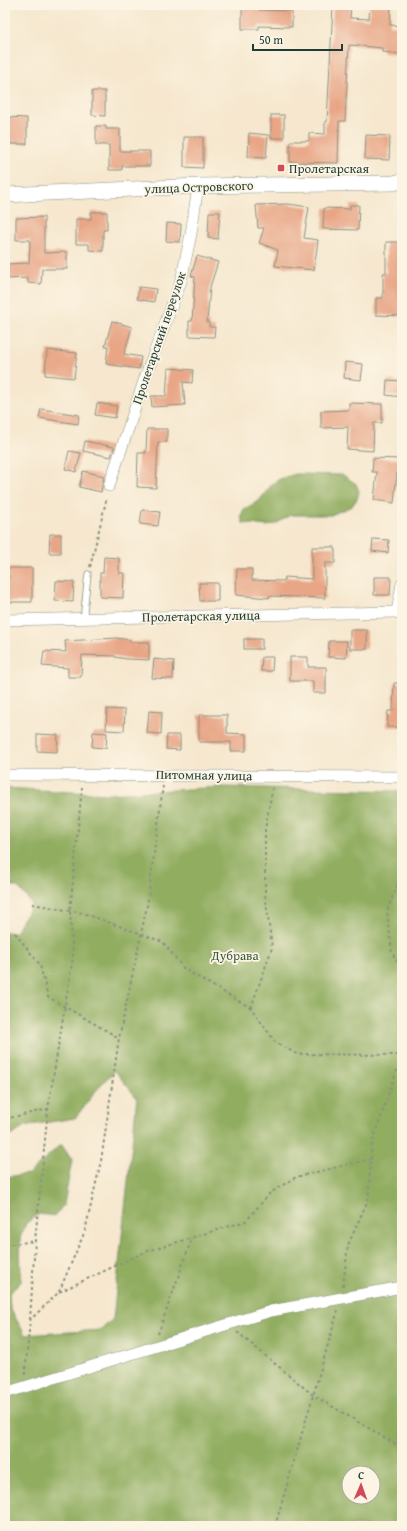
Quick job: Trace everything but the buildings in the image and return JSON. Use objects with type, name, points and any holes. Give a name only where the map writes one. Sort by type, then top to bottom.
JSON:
[{"type":"street","name":"улица Островского","points":[[5,195],[198,186],[399,184]]},
{"type":"street","name":"Пролетарский переулок","points":[[109,486],[146,375],[181,281],[191,234],[198,186]]},
{"type":"street","points":[[399,614],[402,584]]},
{"type":"street","name":"Пролетарская улица","points":[[5,620],[399,614]]},
{"type":"street","name":"Питомная улица","points":[[5,775],[402,777]]},
{"type":"street","points":[[5,1393],[271,1310],[402,1287]]},
{"type":"lane","points":[[85,618],[84,610],[88,574]]},
{"type":"path","points":[[88,574],[109,486]]},
{"type":"path","points":[[24,1386],[35,1241],[48,1109],[73,957],[70,911],[83,775]]},
{"type":"path","points":[[59,1292],[85,1231],[101,1161],[119,1038],[147,906],[164,775]]},
{"type":"path","points":[[251,1008],[272,948],[265,894],[265,829],[274,776]]},
{"type":"path","points":[[402,874],[388,911],[392,952],[402,969]]},
{"type":"path","points":[[32,904],[84,913],[163,942],[184,969],[251,1008],[276,1043],[297,1054],[402,1055],[372,1143],[368,1200],[348,1245],[341,1298],[275,1526]]},
{"type":"path","points":[[15,933],[40,965],[48,997],[119,1038]]},
{"type":"path","points":[[5,1119],[48,1109]]},
{"type":"path","points":[[30,1320],[59,1292],[145,1252],[246,1221],[270,1193],[296,1176],[371,1159]]},
{"type":"path","points":[[153,1346],[192,1238]]},
{"type":"path","points":[[5,1245],[35,1241]]},
{"type":"path","points":[[227,1324],[313,1395],[402,1448]]},
{"type":"green space","points":[[296,474],[343,475],[356,484],[359,491],[357,499],[352,506],[331,515],[290,515],[276,524],[267,526],[243,523],[241,516],[244,509],[259,501],[273,483]]},
{"type":"green space","name":"Дубрава","points":[[222,787],[402,791],[402,1526],[5,1526],[5,1177],[29,1174],[61,1144],[72,1160],[64,1204],[55,1216],[39,1214],[26,1223],[20,1238],[21,1282],[9,1293],[10,1308],[25,1335],[101,1330],[113,1319],[137,1098],[115,1071],[103,1082],[75,1118],[25,1126],[13,1135],[5,1135],[5,932],[15,933],[32,904],[19,888],[5,883],[5,788],[107,794]]},
{"type":"place","name":"Пролетарская","points":[[281,168]]}]
